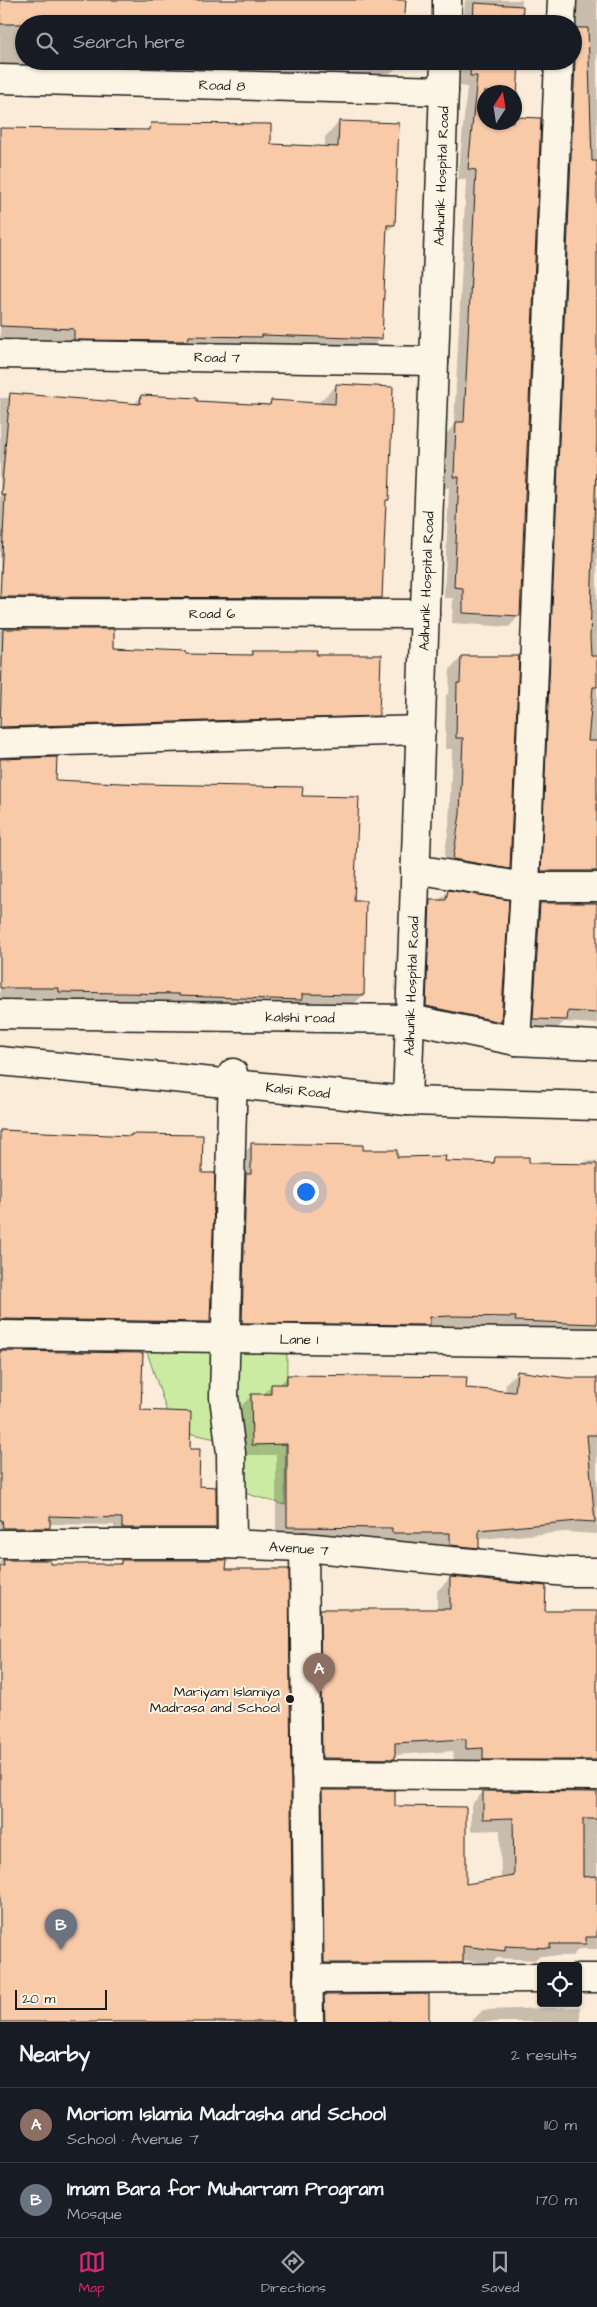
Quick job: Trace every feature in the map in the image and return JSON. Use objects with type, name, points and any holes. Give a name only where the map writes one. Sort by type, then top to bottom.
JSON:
[{"type":"street","points":[[447,15],[448,0]]},
{"type":"street","points":[[561,15],[562,0]]},
{"type":"street","name":"Adhunik Hospital Road","points":[[407,1101],[445,70]]},
{"type":"street","points":[[516,1041],[525,887],[559,70]]},
{"type":"street","name":"Road 8","points":[[0,79],[444,91]]},
{"type":"street","name":"Road 7","points":[[0,354],[434,361]]},
{"type":"street","name":"Road 6","points":[[0,613],[425,614]]},
{"type":"street","points":[[0,742],[421,730]]},
{"type":"street","points":[[416,869],[525,887],[597,887]]},
{"type":"street","name":"kalshi road","points":[[0,1014],[410,1019],[516,1041],[597,1044]]},
{"type":"street","name":"Kalsi Road","points":[[0,1061],[407,1101],[597,1106]]},
{"type":"street","points":[[232,1073],[224,1397],[231,1454],[232,1544]]},
{"type":"street","name":"Lane 1","points":[[0,1335],[597,1343]]},
{"type":"street","name":"Avenue 7","points":[[0,1544],[232,1544],[304,1547],[567,1572],[597,1572]]},
{"type":"street","points":[[304,1547],[309,2022]]},
{"type":"street","points":[[306,1774],[597,1776]]},
{"type":"street","points":[[308,1979],[537,1978]]},
{"type":"street","points":[[582,1978],[597,1978]]},
{"type":"green space","points":[[146,1349],[287,1354],[285,1505],[234,1490],[221,1440],[173,1430]]},
{"type":"building","points":[[0,0],[406,0],[405,15],[15,15],[15,24],[0,24]]},
{"type":"building","points":[[474,3],[523,6],[522,15],[473,15]]},
{"type":"building","points":[[582,28],[588,28],[592,161],[597,161],[597,440],[590,638],[591,656],[597,656],[597,687],[593,687],[588,741],[597,741],[597,871],[541,871],[575,70],[582,70]]},
{"type":"building","points":[[470,70],[519,70],[518,85],[477,85],[477,130],[522,130],[522,117],[541,118],[520,616],[463,613],[463,588],[454,587],[459,477],[454,477],[456,422],[464,422],[476,170],[468,169],[477,76],[470,76]]},
{"type":"building","points":[[339,121],[399,123],[395,225],[387,225],[382,339],[262,335],[262,337],[189,336],[188,341],[74,340],[74,329],[0,326],[0,128],[150,130],[151,123],[271,124],[271,144],[338,147]]},
{"type":"building","points":[[336,384],[393,387],[389,500],[386,500],[382,598],[0,597],[5,495],[1,494],[10,393],[140,404],[141,395],[197,398],[197,401],[270,405],[271,400],[335,404]]},
{"type":"building","points":[[3,629],[114,629],[114,648],[186,651],[186,654],[252,655],[252,651],[318,651],[317,655],[381,655],[379,716],[0,727]]},
{"type":"building","points":[[461,656],[519,656],[510,869],[453,859],[460,814],[463,738],[456,738],[457,683],[460,683]]},
{"type":"building","points":[[57,757],[56,780],[142,784],[303,787],[302,796],[359,797],[354,901],[366,901],[364,995],[302,994],[302,1000],[179,996],[179,994],[59,992],[59,988],[0,988],[0,759]]},
{"type":"building","points":[[448,890],[509,900],[501,1022],[426,1006],[430,900],[446,900]]},
{"type":"building","points":[[540,903],[597,903],[597,1013],[568,1011],[567,1020],[533,1019]]},
{"type":"building","points":[[0,1130],[131,1136],[131,1134],[203,1135],[202,1173],[215,1173],[210,1322],[0,1319]]},
{"type":"building","points":[[251,1143],[363,1145],[363,1150],[397,1150],[397,1157],[446,1156],[445,1161],[494,1163],[495,1157],[529,1157],[529,1163],[597,1164],[597,1324],[515,1321],[516,1317],[451,1316],[430,1317],[430,1325],[242,1323],[246,1174],[251,1174]]},
{"type":"building","points":[[0,1351],[143,1353],[141,1410],[191,1412],[190,1449],[200,1449],[199,1486],[216,1487],[216,1528],[122,1528],[122,1518],[50,1516],[50,1528],[3,1528],[2,1520],[0,1520]]},
{"type":"building","points":[[517,1371],[567,1378],[597,1378],[597,1435],[587,1435],[595,1522],[578,1521],[479,1530],[479,1548],[450,1545],[450,1533],[392,1533],[392,1528],[287,1527],[287,1444],[252,1445],[251,1394],[271,1394],[271,1384],[287,1384],[287,1375],[467,1377],[466,1388],[515,1392]]},
{"type":"building","points":[[3,1560],[50,1560],[50,1564],[121,1564],[121,1560],[227,1560],[226,1569],[289,1569],[293,2022],[0,2022],[0,1566],[4,1566]]},
{"type":"building","points":[[450,1577],[546,1586],[545,1611],[597,1611],[597,1760],[483,1760],[483,1748],[466,1749],[466,1739],[395,1743],[395,1759],[322,1758],[320,1609],[450,1609]]},
{"type":"building","points":[[322,1790],[395,1790],[395,1806],[466,1807],[466,1884],[514,1876],[513,1818],[483,1819],[483,1791],[597,1792],[597,1819],[583,1819],[583,1877],[597,1876],[597,1937],[586,1937],[586,1944],[550,1944],[550,1948],[505,1946],[505,1951],[463,1946],[463,1963],[324,1963]]},
{"type":"building","points":[[429,1994],[429,2022],[325,2022],[324,1995]]},
{"type":"place","name":"Moriom Islamia Madrasha and School","points":[[319,1694]]},
{"type":"place","name":"Mariyam Islamiya Madrasa and School","points":[[290,1699]]},
{"type":"place","name":"Imam Bara for Muharram Program","points":[[61,1950]]}]
